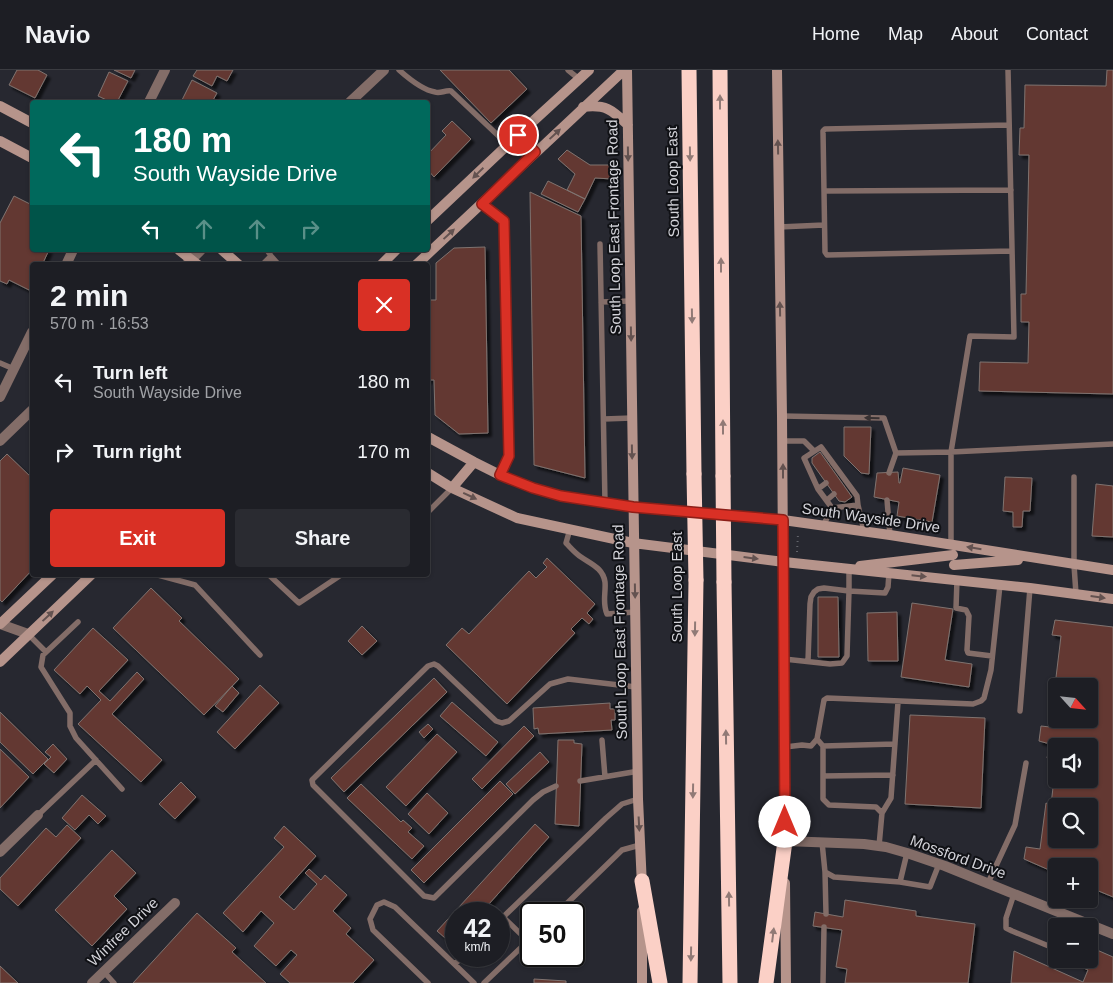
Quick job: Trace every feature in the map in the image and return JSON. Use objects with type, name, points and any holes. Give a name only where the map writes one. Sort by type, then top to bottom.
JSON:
[{"type":"highway","name":"South Loop East","points":[[689,70],[696,580],[690,983]]},
{"type":"highway","points":[[720,70],[724,582],[730,983]]},
{"type":"highway","points":[[766,983],[785,841]]},
{"type":"highway","points":[[642,881],[660,983]]},
{"type":"main road","points":[[430,218],[507,144],[589,70]]},
{"type":"main road","points":[[420,262],[535,152],[625,70]]},
{"type":"main road","name":"South Loop East Frontage Road","points":[[625,70],[628,125],[633,542],[639,771],[638,799],[642,881],[642,983]]},
{"type":"main road","points":[[777,70],[783,441],[786,983]]},
{"type":"main road","points":[[583,108],[597,105],[606,108],[628,125]]},
{"type":"main road","points":[[0,106],[30,122]]},
{"type":"main road","points":[[518,135],[535,152]]},
{"type":"main road","points":[[0,141],[30,157]]},
{"type":"main road","points":[[181,252],[191,262]]},
{"type":"main road","points":[[224,252],[236,262]]},
{"type":"main road","points":[[384,262],[394,252]]},
{"type":"main road","name":"South Wayside Drive","points":[[430,438],[500,475],[533,488],[561,496],[633,507],[783,520],[864,531],[890,535],[953,555],[1034,558],[1113,570]]},
{"type":"main road","points":[[452,488],[474,462]]},
{"type":"main road","points":[[430,474],[452,488],[517,518],[633,542],[784,562],[1030,588],[1113,599]]},
{"type":"main road","points":[[847,568],[953,555],[1034,558]]},
{"type":"main road","points":[[953,555],[957,580]]},
{"type":"main road","points":[[0,624],[50,577]]},
{"type":"main road","points":[[0,662],[89,577]]},
{"type":"street","points":[[150,100],[165,70]]},
{"type":"street","points":[[352,100],[384,70]]},
{"type":"street","points":[[0,397],[30,336]]},
{"type":"street","points":[[0,441],[30,412]]},
{"type":"street","points":[[0,624],[28,634]]},
{"type":"street","points":[[0,852],[38,815]]},
{"type":"street","name":"Mossford Drive","points":[[785,841],[879,846],[907,853],[988,883],[1071,918]]},
{"type":"street","name":"Winfree Drive","points":[[92,983],[175,903]]},
{"type":"street","name":"Mossford Drive","points":[[1098,929],[1113,934]]},
{"type":"lane","points":[[399,70],[405,76],[432,92],[451,91],[507,144]]},
{"type":"lane","points":[[568,70],[579,79]]},
{"type":"lane","points":[[953,555],[951,452],[970,336],[1014,337],[1008,70]]},
{"type":"lane","points":[[1009,125],[825,129],[823,131],[824,225],[825,252],[827,254],[1012,251]]},
{"type":"lane","points":[[824,190],[1011,190]]},
{"type":"lane","points":[[482,204],[504,221],[509,456],[500,475]]},
{"type":"lane","points":[[779,226],[824,225]]},
{"type":"lane","points":[[600,244],[605,502]]},
{"type":"lane","points":[[268,252],[276,262]]},
{"type":"lane","points":[[265,262],[271,256]]},
{"type":"lane","points":[[601,302],[630,301]]},
{"type":"lane","points":[[0,363],[14,370]]},
{"type":"lane","points":[[782,416],[884,418],[896,453],[890,473]]},
{"type":"lane","points":[[604,419],[632,418]]},
{"type":"lane","points":[[783,441],[804,441],[813,450]]},
{"type":"lane","points":[[896,453],[1113,444]]},
{"type":"lane","points":[[832,508],[818,489],[815,473],[804,458],[813,450],[822,447],[829,462],[857,496],[864,531]]},
{"type":"lane","points":[[1074,477],[1074,565],[1076,594]]},
{"type":"lane","points":[[818,489],[826,483]]},
{"type":"lane","points":[[430,510],[452,488]]},
{"type":"lane","points":[[827,500],[834,494]]},
{"type":"lane","points":[[887,500],[890,535]]},
{"type":"lane","points":[[832,508],[858,505]]},
{"type":"lane","points":[[823,526],[832,508]]},
{"type":"lane","points":[[570,529],[566,543],[603,573],[605,582],[604,606],[607,614],[635,612]]},
{"type":"lane","points":[[784,659],[808,660],[830,664],[839,664],[845,660],[847,656],[850,591],[847,568]]},
{"type":"lane","points":[[808,660],[811,597],[818,589],[885,593],[888,587],[889,573]]},
{"type":"lane","points":[[165,577],[195,585],[260,655]]},
{"type":"lane","points":[[271,577],[299,603],[338,577]]},
{"type":"lane","points":[[957,580],[956,608],[966,610],[969,616],[968,653],[992,656]]},
{"type":"lane","points":[[785,747],[811,746],[817,739],[824,700],[827,698],[973,704],[982,701],[991,670],[1000,585]]},
{"type":"lane","points":[[1020,710],[1030,588]]},
{"type":"lane","points":[[78,622],[46,652],[41,660],[40,667],[70,713],[70,726],[76,738],[122,790]]},
{"type":"lane","points":[[28,634],[46,652]]},
{"type":"lane","points":[[556,786],[543,792],[533,800],[434,898],[428,898],[313,785],[312,780],[428,666],[434,664],[496,721],[502,723],[509,721],[550,684],[559,681],[568,679],[636,687]]},
{"type":"lane","points":[[879,846],[882,813],[891,798],[898,702]]},
{"type":"lane","points":[[817,739],[823,746],[823,799],[829,805],[876,807],[882,813]]},
{"type":"lane","points":[[602,740],[605,777]]},
{"type":"lane","points":[[823,746],[895,744]]},
{"type":"lane","points":[[38,815],[96,760]]},
{"type":"lane","points":[[988,883],[1015,825],[1026,763]]},
{"type":"lane","points":[[580,782],[639,771]]},
{"type":"lane","points":[[823,776],[893,775]]},
{"type":"lane","points":[[510,910],[622,804],[638,799]]},
{"type":"lane","points":[[822,842],[826,914]]},
{"type":"lane","points":[[568,902],[622,850],[640,845]]},
{"type":"lane","points":[[900,882],[907,853]]},
{"type":"lane","points":[[825,872],[834,877],[900,882],[930,887],[939,864]]},
{"type":"lane","points":[[1014,894],[1006,918],[1006,928],[1048,946]]},
{"type":"lane","points":[[428,983],[373,930],[370,919],[377,905],[384,902],[394,907],[445,954]]},
{"type":"lane","points":[[823,983],[824,927]]},
{"type":"lane","points":[[484,983],[520,949]]},
{"type":"lane","points":[[459,967],[474,983]]},
{"type":"lane","points":[[104,972],[114,983]]},
{"type":"path","points":[[796,555],[798,534]]},
{"type":"building","points":[[17,70],[38,70],[47,75],[35,98],[9,85]]},
{"type":"building","points":[[114,70],[135,70],[131,78]]},
{"type":"building","points":[[197,70],[233,70],[227,81],[217,76],[212,86],[193,76]]},
{"type":"building","points":[[440,70],[509,70],[527,89],[491,123]]},
{"type":"building","points":[[1107,70],[1113,70],[1113,394],[979,391],[980,362],[1028,363],[1029,322],[1021,322],[1021,294],[1026,294],[1029,155],[1019,155],[1020,128],[1024,128],[1025,85],[1106,86]]},
{"type":"building","points":[[109,72],[128,81],[118,100],[107,100],[98,96]]},
{"type":"building","points":[[192,80],[217,93],[213,100],[182,100]]},
{"type":"building","points":[[452,121],[471,139],[434,177],[430,172],[430,152],[446,135],[442,131]]},
{"type":"building","points":[[567,150],[590,165],[613,165],[613,179],[595,178],[585,199],[567,190],[575,174],[558,159]]},
{"type":"building","points":[[548,181],[585,199],[578,212],[541,194]]},
{"type":"building","points":[[530,192],[581,216],[585,478],[534,465]]},
{"type":"building","points":[[14,196],[30,204],[30,252],[48,252],[43,262],[30,262],[29,290],[9,280],[7,284],[0,281],[0,223]]},
{"type":"building","points":[[485,247],[488,433],[459,434],[435,415],[434,380],[430,380],[430,300],[436,300],[436,263],[454,248]]},
{"type":"building","points":[[844,427],[871,427],[869,474],[861,473],[844,456]]},
{"type":"building","points":[[820,452],[852,497],[845,502],[839,501],[812,463],[812,458]]},
{"type":"building","points":[[7,454],[30,476],[30,572],[2,602],[0,600],[0,461]]},
{"type":"building","points":[[903,468],[940,475],[932,522],[897,516],[899,502],[874,497],[877,473],[898,472],[900,483]]},
{"type":"building","points":[[1005,477],[1032,478],[1030,511],[1023,511],[1022,527],[1013,527],[1013,512],[1003,511]]},
{"type":"building","points":[[1096,484],[1113,486],[1113,537],[1092,536]]},
{"type":"building","points":[[547,558],[595,604],[587,613],[593,619],[589,624],[582,618],[571,629],[575,633],[507,704],[446,645],[462,628],[469,634],[529,571],[536,578],[547,567],[543,563]]},
{"type":"building","points":[[151,588],[182,618],[179,621],[239,679],[204,715],[113,628]]},
{"type":"building","points":[[818,597],[838,597],[839,657],[818,657]]},
{"type":"building","points":[[912,603],[953,609],[945,660],[972,664],[969,687],[901,677]]},
{"type":"building","points":[[897,612],[898,661],[868,661],[867,613]]},
{"type":"building","points":[[1055,620],[1113,627],[1113,897],[1098,891],[1098,858],[1048,858],[1048,870],[1024,859],[1026,847],[1040,849],[1046,803],[1048,804],[1048,848],[1098,848],[1098,798],[1052,798],[1053,788],[1098,788],[1098,738],[1048,738],[1048,743],[1039,741],[1041,726],[1048,728],[1098,728],[1098,678],[1056,678],[1061,636],[1052,635]]},
{"type":"building","points":[[362,626],[377,641],[362,655],[348,641]]},
{"type":"building","points":[[93,628],[128,660],[99,691],[110,701],[137,672],[144,679],[112,714],[162,760],[141,782],[78,724],[101,700],[87,686],[80,694],[54,670]]},
{"type":"building","points":[[434,678],[447,692],[344,792],[331,778]]},
{"type":"building","points":[[260,685],[279,703],[235,749],[217,732]]},
{"type":"building","points":[[232,686],[239,693],[223,712],[215,706]]},
{"type":"building","points":[[452,702],[498,742],[486,756],[440,716]]},
{"type":"building","points":[[610,703],[610,709],[615,709],[615,720],[611,720],[612,730],[539,734],[538,728],[534,729],[533,708]]},
{"type":"building","points":[[0,712],[48,759],[33,774],[0,742]]},
{"type":"building","points":[[910,715],[985,718],[981,808],[905,804]]},
{"type":"building","points":[[428,724],[433,729],[424,738],[419,732]]},
{"type":"building","points":[[524,726],[534,736],[482,789],[472,779]]},
{"type":"building","points":[[437,734],[457,752],[406,806],[386,787]]},
{"type":"building","points":[[558,740],[574,740],[574,743],[582,744],[579,826],[555,824]]},
{"type":"building","points":[[53,744],[67,759],[54,773],[44,764],[51,757],[45,752]]},
{"type":"building","points":[[0,749],[29,777],[0,808]]},
{"type":"building","points":[[540,752],[549,762],[515,794],[506,784]]},
{"type":"building","points":[[500,781],[513,794],[424,883],[411,870]]},
{"type":"building","points":[[181,782],[196,797],[175,819],[159,804]]},
{"type":"building","points":[[361,784],[401,822],[403,820],[412,828],[408,832],[424,846],[412,859],[347,798]]},
{"type":"building","points":[[427,793],[448,813],[429,834],[408,814]]},
{"type":"building","points":[[82,795],[106,816],[98,824],[89,815],[75,830],[62,818]]},
{"type":"building","points":[[535,824],[549,837],[491,902],[464,902]]},
{"type":"building","points":[[67,825],[81,838],[18,906],[0,889],[0,878],[46,828],[56,837]]},
{"type":"building","points":[[284,826],[316,856],[279,897],[294,910],[317,884],[305,873],[309,869],[321,880],[325,875],[347,895],[333,911],[351,928],[346,934],[374,960],[353,983],[290,983],[280,974],[297,955],[291,950],[276,966],[254,946],[274,923],[261,911],[243,932],[223,913],[284,847],[274,838]]},
{"type":"building","points":[[112,850],[136,873],[114,896],[127,909],[92,946],[55,910]]},
{"type":"building","points":[[845,900],[916,911],[916,916],[975,924],[968,983],[845,983],[847,969],[836,967],[842,930],[813,926],[815,912],[843,917]]},
{"type":"building","points":[[197,913],[236,948],[232,952],[266,983],[133,983]]},
{"type":"building","points":[[445,922],[445,938],[437,931]]},
{"type":"building","points":[[1098,950],[1113,957],[1113,983],[1011,983],[1014,951],[1048,966],[1048,968],[1083,982],[1088,970],[1083,968],[1098,968]]},
{"type":"building","points":[[0,966],[18,983],[0,983]]},
{"type":"building","points":[[534,979],[566,981],[566,983],[534,983]]},
{"type":"route","points":[[518,135],[535,152],[482,204],[504,221],[509,456],[500,475],[533,488],[561,496],[633,507],[783,520],[785,822]]}]
